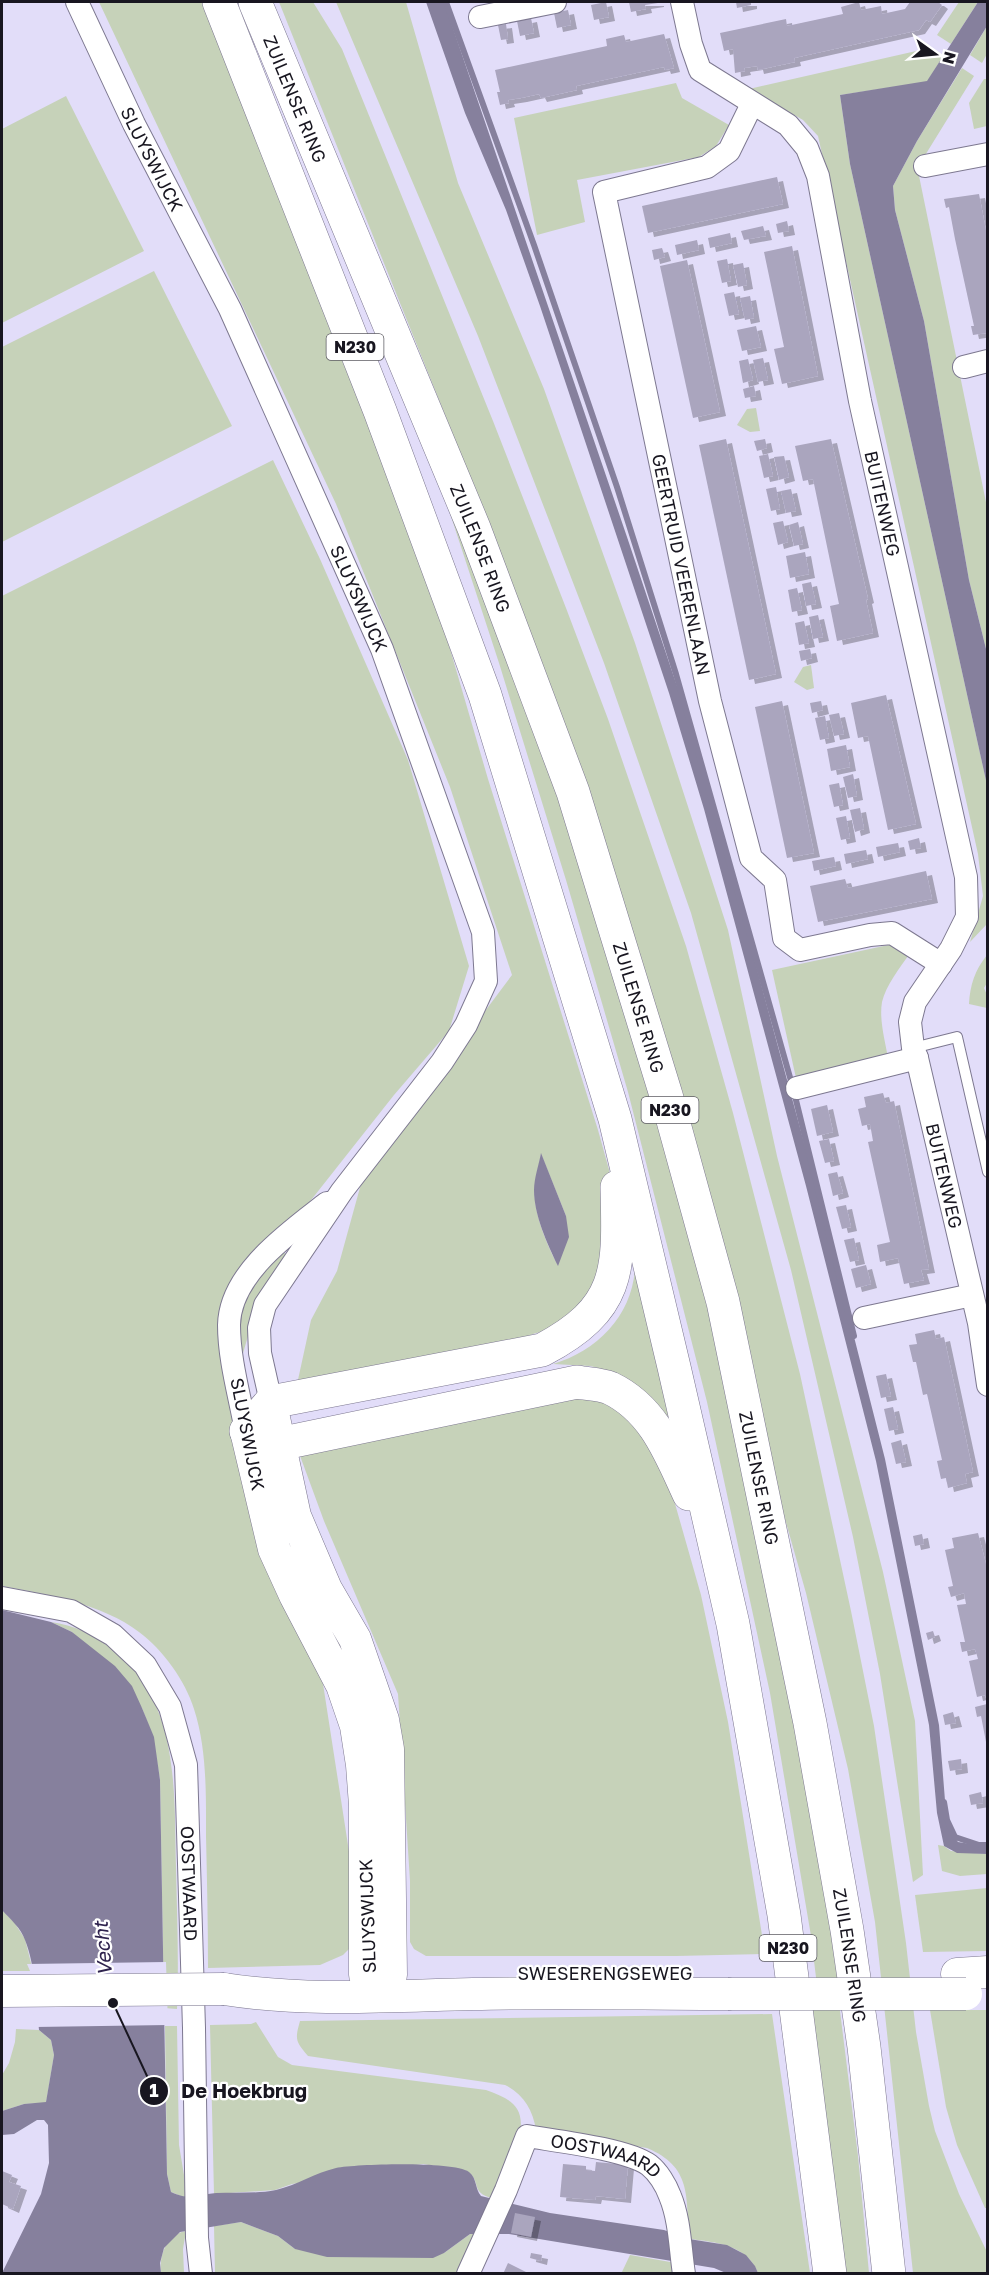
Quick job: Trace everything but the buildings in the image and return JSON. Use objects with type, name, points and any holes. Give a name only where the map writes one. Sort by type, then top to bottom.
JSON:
[{"type":"main road","name":"ZUILENSE RING","points":[[219,2],[384,421],[485,695],[615,1119],[733,1624],[784,1915],[830,2274]]},
{"type":"main road","name":"ZUILENSE RING","points":[[255,2],[487,561],[573,792],[666,1095],[723,1302],[810,1723],[847,1930],[864,2047],[889,2274]]},
{"type":"main road","name":"N230","points":[[271,1402],[542,1350],[565,1338],[588,1319],[604,1301],[614,1278],[618,1247],[615,1119]]},
{"type":"main road","name":"N230","points":[[279,1444],[578,1382],[608,1388],[630,1401],[664,1438],[693,1504],[733,1624]]},
{"type":"main road","points":[[271,1402],[246,1431],[279,1444]]},
{"type":"main road","name":"SLUYSWIJCK","points":[[271,1402],[295,1516],[326,1589],[356,1639],[383,1720],[388,1749],[378,1982]]},
{"type":"main road","name":"SLUYSWIJCK","points":[[246,1431],[274,1549],[342,1685],[356,1726],[362,1765],[378,1982]]},
{"type":"main road","name":"SWESERENGSEWEG","points":[[2,1991],[224,1989],[378,1982],[975,1983]]},
{"type":"street","name":"SLUYSWIJCK","points":[[77,2],[134,124],[230,309],[382,649],[483,932],[486,981],[466,1024],[442,1062],[342,1191],[265,1305],[259,1328],[260,1353],[271,1402]]},
{"type":"street","points":[[480,17],[555,2]]},
{"type":"street","name":"BUITENWEG","points":[[682,2],[699,70],[788,125],[807,148],[818,176],[860,401],[966,877],[967,917],[951,949],[915,1002],[910,1022],[915,1053],[972,1295],[983,1322],[987,1385]]},
{"type":"street","name":"GEERTRUID VEERENLAAN","points":[[752,104],[729,151],[707,166],[604,192],[711,702],[752,858],[775,880],[784,938],[800,950],[870,935],[892,933],[941,964]]},
{"type":"street","points":[[925,166],[987,154]]},
{"type":"street","points":[[964,367],[987,361]]},
{"type":"street","points":[[797,1089],[915,1053]]},
{"type":"street","name":"SLUYSWIJCK","points":[[246,1431],[229,1324],[235,1296],[249,1271],[299,1224],[342,1191]]},
{"type":"street","points":[[864,1318],[972,1295]]},
{"type":"street","name":"OOSTWAARD","points":[[2,1598],[71,1611],[113,1635],[145,1665],[170,1707],[186,1765],[197,2238],[201,2274]]},
{"type":"street","name":"OOSTWAARD","points":[[468,2274],[506,2190],[527,2136],[604,2150],[649,2165],[662,2179],[669,2193],[678,2226],[684,2274]]},
{"type":"lane","points":[[915,1053],[957,1037],[987,1172]]},
{"type":"green space","points":[[99,2],[205,2],[345,352],[448,642],[618,1202],[594,1291],[554,1328],[533,1334],[480,1358],[296,1389],[311,1320],[337,1271],[364,1173],[512,975],[450,787],[336,504]],"holes":[[[541,1154],[566,1216],[558,1265],[545,1238],[536,1206],[535,1187]]]},
{"type":"green space","points":[[279,2],[313,2],[342,49],[566,608],[608,719],[686,946],[733,1113],[800,1374],[851,1611],[874,1726],[906,1943],[916,2032],[929,2106],[935,2131],[959,2194],[987,2252],[987,2273],[913,2273],[875,1922],[848,1769],[806,1593],[779,1498],[657,1010],[482,507]]},
{"type":"green space","points":[[336,2],[406,2],[458,183],[544,389],[635,643],[728,930],[777,1156],[883,1572],[915,1721],[923,1875],[913,1882],[880,1674],[853,1537],[791,1270],[691,913],[604,663],[478,336]]},
{"type":"green space","points":[[959,2],[978,2],[951,44],[937,35]]},
{"type":"green space","points":[[987,26],[987,54],[982,63],[970,55]]},
{"type":"green space","points":[[925,49],[942,58],[927,82],[840,95],[850,164],[987,785],[987,924],[970,942],[983,896],[978,854],[818,136],[803,120],[749,89]]},
{"type":"green space","points":[[962,68],[974,76],[924,157],[918,171],[987,507],[987,653],[969,580],[924,321],[895,210],[893,186],[917,141]]},
{"type":"green space","points":[[984,79],[987,79],[987,126],[974,129],[969,103]]},
{"type":"green space","points":[[676,83],[682,98],[729,125],[716,146],[699,157],[577,180],[585,222],[537,235],[514,118]]},
{"type":"green space","points":[[66,96],[144,251],[2,323],[2,129]]},
{"type":"green space","points":[[154,271],[232,426],[2,542],[2,347]]},
{"type":"green space","points":[[756,408],[760,431],[750,432],[737,425],[747,409]]},
{"type":"green space","points":[[427,443],[563,794],[721,1346],[794,1717],[844,1994],[840,2011],[858,2156],[869,2273],[838,2273],[809,2012],[818,1994],[811,1936],[770,1693],[707,1402],[628,1092],[499,663]]},
{"type":"green space","points":[[273,460],[320,559],[408,760],[469,966],[449,1031],[394,1095],[274,1247],[286,1254],[257,1305],[230,1398],[235,1447],[319,1658],[359,1916],[351,1947],[343,1955],[320,1965],[208,1968],[205,1772],[198,1724],[185,1687],[172,1666],[148,1639],[125,1622],[91,1607],[2,1586],[2,596]]},
{"type":"green space","points":[[811,665],[814,688],[807,690],[794,682],[803,667]]},
{"type":"green space","points":[[893,944],[910,953],[890,983],[882,1002],[882,1023],[888,1058],[796,1078],[772,970]]},
{"type":"green space","points":[[987,955],[987,983],[984,988],[987,995],[987,1008],[969,1004],[974,978]]},
{"type":"green space","points":[[635,1268],[674,1421],[606,1370],[590,1366],[553,1364],[584,1350],[609,1329],[627,1301]]},
{"type":"green space","points":[[550,1398],[610,1398],[660,1451],[701,1595],[728,1722],[765,1954],[426,1956],[414,1949],[410,1942],[410,1881],[398,1694],[324,1521],[299,1453]]},
{"type":"green space","points":[[51,1622],[83,1631],[112,1649],[134,1670],[150,1694],[162,1720],[169,1749],[175,1808],[177,2009],[164,2008],[160,1780],[153,1737],[142,1708],[72,1632]]},
{"type":"green space","points":[[938,1845],[951,1851],[987,1854],[987,1874],[960,1876],[942,1871]]},
{"type":"green space","points":[[987,1888],[987,1951],[923,1952],[915,1895]]},
{"type":"green space","points":[[2,1910],[14,1922],[25,1939],[33,1971],[2,1971]]},
{"type":"green space","points":[[930,2010],[987,2010],[987,2208],[985,2208],[957,2145],[946,2107]]},
{"type":"green space","points":[[772,2014],[810,2273],[758,2273],[746,2256],[730,2247],[689,2239],[684,2184],[672,2164],[647,2148],[536,2130],[526,2103],[505,2085],[308,2056],[298,2043],[297,2036],[300,2021]]},
{"type":"green space","points":[[256,2022],[278,2057],[292,2065],[486,2090],[508,2100],[520,2116],[520,2133],[492,2198],[478,2190],[474,2179],[467,2171],[423,2164],[292,2184],[275,2190],[214,2194],[210,2025]]},
{"type":"green space","points":[[165,2026],[177,2026],[179,2145],[188,2199],[171,2192],[167,2174]]},
{"type":"green space","points":[[16,2029],[39,2030],[51,2040],[54,2055],[46,2103],[24,2104],[2,2111],[2,2075],[9,2063]]},
{"type":"green space","points":[[241,2222],[278,2236],[295,2249],[444,2253],[470,2234],[476,2234],[458,2273],[215,2274],[214,2226]]},
{"type":"green space","points":[[186,2231],[183,2249],[184,2273],[161,2273],[161,2260],[165,2247],[173,2236]]},
{"type":"green space","points":[[630,2255],[676,2263],[677,2274],[621,2274]]},
{"type":"water","points":[[426,2],[444,2],[678,689],[713,807],[815,1183],[885,1459],[939,1725],[946,1813],[953,1835],[958,1842],[987,1845],[987,1854],[957,1853],[944,1846],[937,1813],[929,1725],[876,1461],[806,1186],[704,809],[669,693],[540,306],[506,210],[465,113]]},
{"type":"water","points":[[978,2],[987,2],[987,26],[917,141],[893,186],[895,210],[924,321],[969,580],[987,653],[987,785],[850,164],[840,95],[927,81]]},
{"type":"water","points":[[541,1153],[566,1216],[569,1237],[558,1266],[536,1209],[534,1190]]},
{"type":"water","name":"Vecht","points":[[2,1610],[51,1622],[72,1632],[115,1666],[132,1686],[154,1737],[160,1780],[167,2174],[171,2192],[194,2197],[216,2193],[268,2191],[284,2188],[336,2168],[405,2164],[445,2166],[469,2172],[481,2196],[550,2213],[664,2230],[689,2239],[727,2245],[746,2255],[758,2273],[726,2273],[714,2268],[509,2234],[470,2234],[433,2258],[327,2257],[295,2249],[278,2236],[241,2222],[180,2232],[164,2248],[160,2263],[161,2273],[2,2273],[41,2194],[49,2163],[48,2125],[44,2120],[37,2120],[14,2134],[2,2135],[2,2111],[24,2104],[46,2102],[54,2055],[51,2040],[39,2030],[33,1972],[25,1940],[2,1910]]},
{"type":"pier","points":[[166,1962],[168,2025],[35,2027],[30,1971],[27,1964]]},
{"type":"waterway","points":[[446,2],[534,245],[617,487],[676,674],[793,1088],[854,1336]]},
{"type":"waterway","points":[[944,1802],[947,1820],[955,1837],[979,1845],[988,1845]]},
{"type":"place","name":"De Hoekbrug","points":[[113,2003]]}]
